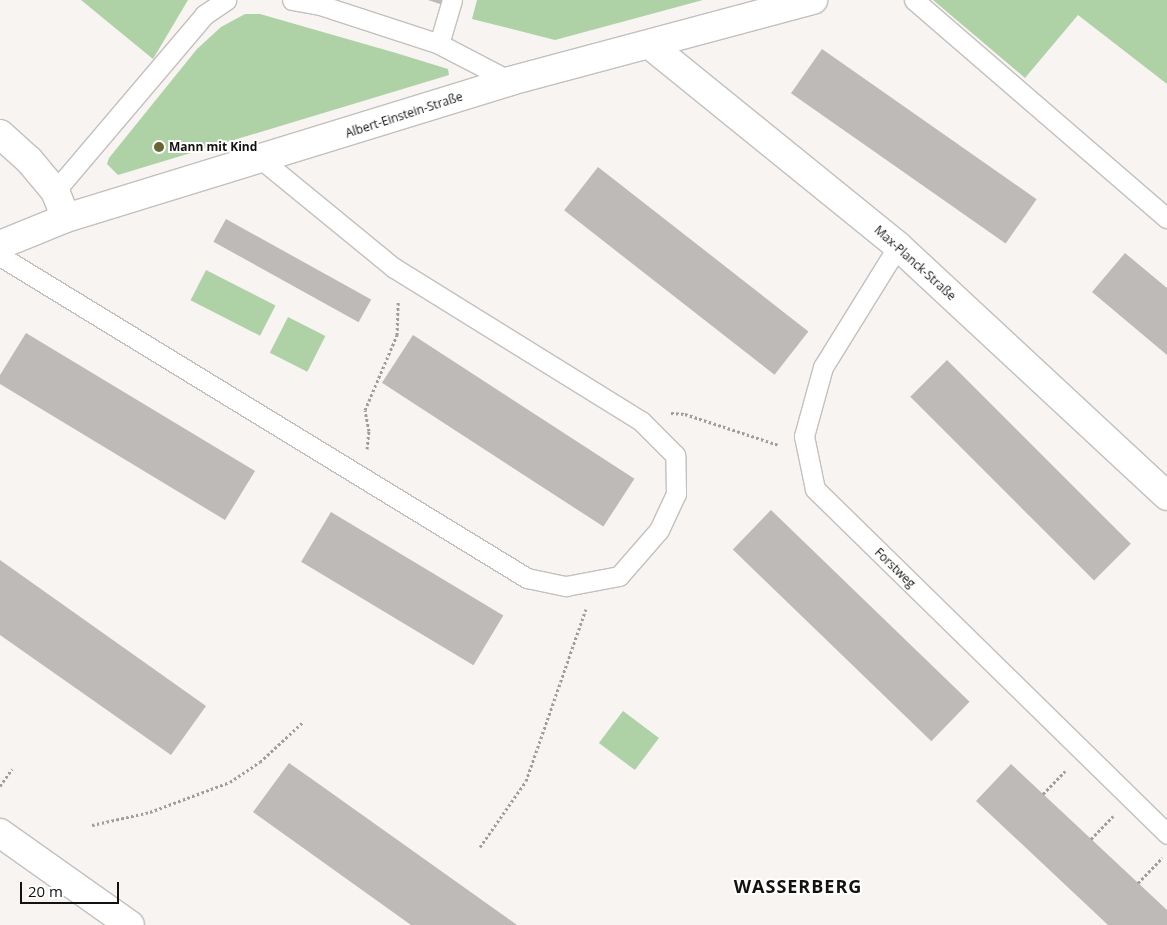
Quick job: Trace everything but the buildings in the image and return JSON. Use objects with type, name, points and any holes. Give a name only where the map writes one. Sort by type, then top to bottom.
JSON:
[{"type":"street","name":"Albert-Einstein-Straße","points":[[0,245],[66,218],[262,160],[510,81],[650,46],[813,0]]},
{"type":"street","name":"Max-Planck-Straße","points":[[650,46],[898,246],[1167,496]]},
{"type":"street","points":[[0,134],[29,160],[55,192],[66,218]]},
{"type":"street","points":[[0,834],[130,925]]},
{"type":"lane","points":[[55,192],[204,15],[226,0]]},
{"type":"lane","points":[[292,0],[320,5],[439,44],[510,81]]},
{"type":"lane","points":[[439,44],[452,0]]},
{"type":"lane","points":[[914,0],[1167,218]]},
{"type":"lane","points":[[0,256],[527,578],[566,586],[619,576],[658,530],[676,494],[675,455],[641,421],[394,268],[262,160]]},
{"type":"lane","name":"Forstweg","points":[[898,246],[823,367],[804,436],[815,489],[1167,834]]},
{"type":"path","points":[[357,475],[368,447],[365,410],[397,336],[399,311],[394,268]]},
{"type":"path","points":[[641,421],[664,413],[685,414],[787,448],[804,436]]},
{"type":"path","points":[[480,847],[526,780],[595,582]]},
{"type":"path","points":[[92,825],[150,812],[230,782],[260,762],[304,721]]},
{"type":"path","points":[[1043,794],[1083,752]]},
{"type":"path","points":[[0,786],[12,769]]},
{"type":"path","points":[[1138,883],[1167,853]]},
{"type":"green space","points":[[81,0],[188,0],[153,59]]},
{"type":"green space","points":[[477,0],[703,0],[555,40],[472,19]]},
{"type":"green space","points":[[933,0],[1167,0],[1167,84],[1078,15],[1025,78]]},
{"type":"green space","points":[[245,14],[260,14],[396,53],[448,69],[449,75],[118,175],[107,164],[109,158],[197,49],[221,27]]},
{"type":"green space","points":[[206,270],[275,305],[260,336],[191,300]]},
{"type":"green space","points":[[288,317],[325,336],[307,372],[270,353]]},
{"type":"green space","points":[[623,711],[659,738],[635,770],[599,743]]},
{"type":"place","name":"Mann mit Kind","points":[[159,147]]},
{"type":"district","name":"WASSERBERG","points":[[798,886]]}]
